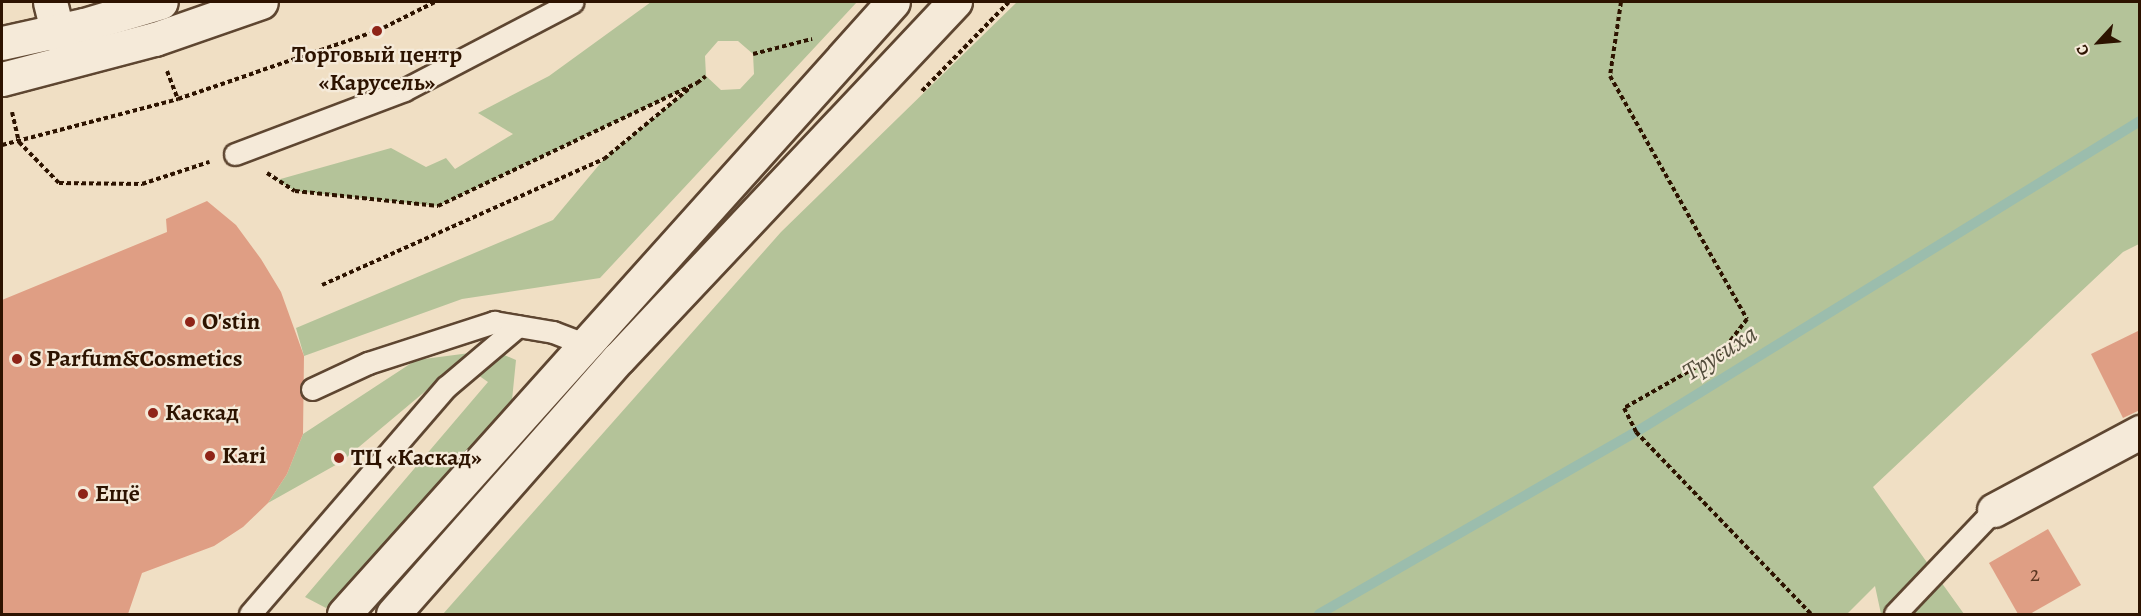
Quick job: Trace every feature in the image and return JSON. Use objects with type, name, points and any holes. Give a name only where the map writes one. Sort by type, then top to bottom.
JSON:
[{"type":"main road","points":[[2,43],[68,15],[160,2]]},
{"type":"main road","points":[[5,90],[77,62],[261,2]]},
{"type":"main road","points":[[344,615],[584,344],[893,2]]},
{"type":"main road","points":[[393,615],[619,358],[955,2]]},
{"type":"main road","points":[[68,15],[77,62]]},
{"type":"main road","points":[[1994,510],[2139,432]]},
{"type":"lane","points":[[235,153],[404,90],[572,2]]},
{"type":"lane","points":[[312,389],[368,363],[494,322],[518,326],[584,344]]},
{"type":"lane","points":[[250,615],[446,387],[518,326]]},
{"type":"lane","points":[[1895,615],[1994,510]]},
{"type":"path","points":[[2,145],[178,99],[377,31],[435,2]]},
{"type":"path","points":[[1621,2],[1610,76],[1747,319],[1721,353],[1624,408],[1636,432],[1811,615]]},
{"type":"path","points":[[753,54],[817,38]]},
{"type":"path","points":[[164,63],[178,99]]},
{"type":"path","points":[[322,285],[604,159],[705,76]]},
{"type":"path","points":[[277,180],[295,191],[438,206],[697,82]]},
{"type":"path","points":[[5,90],[19,142],[59,183],[142,184]]},
{"type":"green space","points":[[651,2],[857,2],[600,278],[462,299],[304,356],[296,328],[553,220],[604,159],[695,84],[438,206],[295,191],[277,180],[391,148],[426,167],[446,158],[455,169],[513,134],[478,113],[549,76]],"holes":[[[718,41],[738,41],[753,54],[754,74],[740,89],[721,90],[706,76],[705,56]]]},
{"type":"green space","points":[[1017,2],[2139,2],[2139,244],[2123,252],[1873,487],[1964,614],[1881,614],[1875,586],[1847,614],[443,614],[781,232]]},
{"type":"green space","points":[[493,350],[516,360],[512,400],[326,608],[305,597],[488,382],[475,373],[459,373],[428,389],[341,462],[268,503],[287,474],[303,434],[416,360]]},
{"type":"building","name":"Каскад","points":[[207,201],[236,225],[261,259],[281,292],[304,356],[303,434],[287,474],[268,503],[243,527],[214,546],[142,573],[128,614],[2,614],[2,300],[167,232],[166,219]]},
{"type":"building","points":[[2140,330],[2140,410],[2123,418],[2091,354]]},
{"type":"building","points":[[2048,529],[2081,585],[2030,614],[2018,614],[1989,563]]},
{"type":"waterway","name":"Трусиха","points":[[1319,614],[1636,432],[2140,121]]},
{"type":"place","name":"Торговый центр «Карусель»","points":[[377,31]]},
{"type":"place","name":"O'stin","points":[[190,322]]},
{"type":"place","name":"S Parfum&Cosmetics","points":[[17,359]]},
{"type":"place","name":"Каскад","points":[[153,413]]},
{"type":"place","name":"Kari","points":[[210,456]]},
{"type":"place","name":"ТЦ «Каскад»","points":[[339,458]]},
{"type":"place","name":"Ещё","points":[[83,494]]}]
